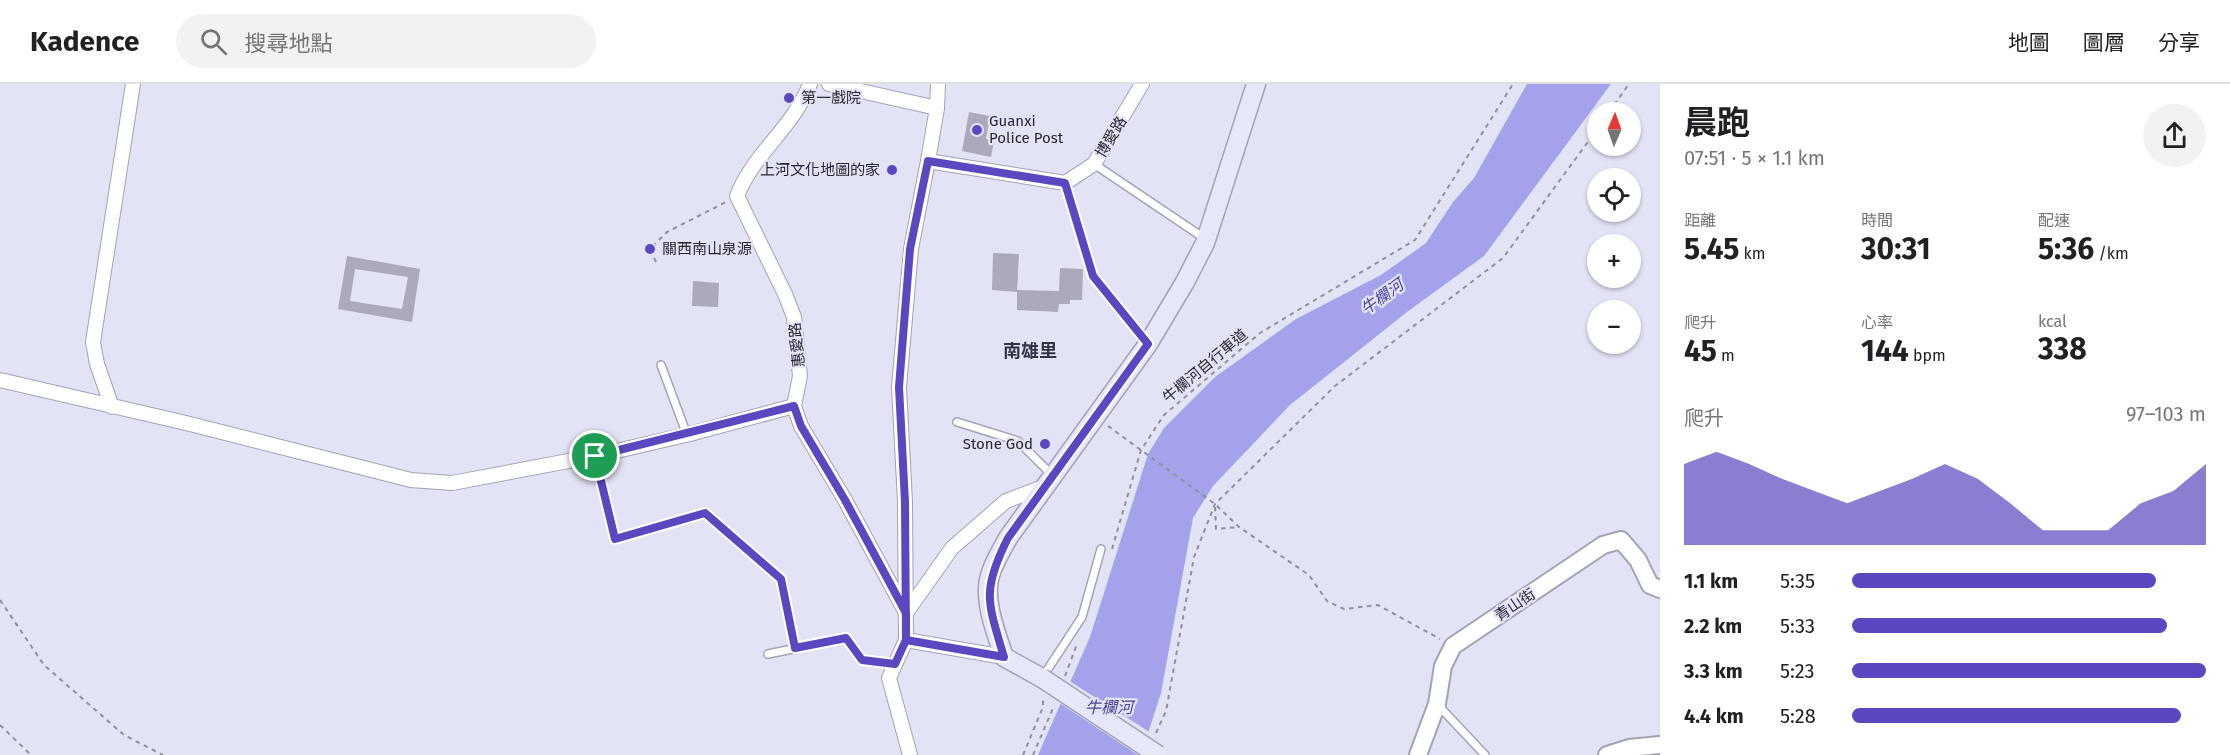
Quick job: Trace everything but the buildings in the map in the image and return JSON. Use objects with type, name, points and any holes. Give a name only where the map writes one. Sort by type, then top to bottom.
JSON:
[{"type":"main road","points":[[1156,746],[1004,657],[992,616],[988,586],[993,567],[1008,538],[1148,344],[1185,282],[1206,239],[1256,84]]},
{"type":"street","points":[[112,407],[97,364],[93,342],[133,84]]},
{"type":"street","points":[[737,196],[744,178],[789,124],[803,103],[810,84]]},
{"type":"street","points":[[829,84],[937,108]]},
{"type":"street","points":[[910,755],[889,678],[906,640],[905,502],[899,387],[910,249],[937,108],[938,84]]},
{"type":"street","name":"博愛路","points":[[1065,183],[1094,164],[1142,84]]},
{"type":"street","points":[[928,161],[1065,183]]},
{"type":"street","name":"惠愛路","points":[[737,196],[786,294],[794,317],[800,376],[794,406]]},
{"type":"street","points":[[0,380],[186,423],[411,480],[452,483],[595,456],[687,435],[794,406],[801,426],[845,500],[906,613]]},
{"type":"street","points":[[906,613],[952,548],[1006,501],[1051,481]]},
{"type":"street","name":"青山街","points":[[1453,646],[1603,544],[1621,540],[1638,561],[1650,585],[1660,589]]},
{"type":"street","points":[[906,640],[1004,657]]},
{"type":"street","points":[[1418,755],[1437,704],[1443,666],[1453,646]]},
{"type":"street","points":[[1607,755],[1629,748],[1660,745]]},
{"type":"lane","points":[[1094,164],[1206,239]]},
{"type":"lane","points":[[1065,183],[1093,276],[1148,344]]},
{"type":"lane","points":[[662,365],[687,435]]},
{"type":"lane","points":[[957,422],[1018,441],[1051,481]]},
{"type":"lane","points":[[595,456],[615,539],[705,513],[781,579],[795,648]]},
{"type":"lane","points":[[1042,678],[1082,617],[1101,549]]},
{"type":"lane","points":[[768,654],[846,638],[862,660],[895,664]]},
{"type":"lane","points":[[1437,704],[1485,755]]},
{"type":"path","name":"牛欄河自行車道","points":[[1112,549],[1142,450],[1164,415],[1260,333],[1415,240],[1513,84]]},
{"type":"path","points":[[1616,102],[1629,84]]},
{"type":"path","points":[[1156,746],[1166,711],[1194,557],[1215,504],[1335,386],[1503,258],[1587,143]]},
{"type":"path","points":[[656,262],[650,249],[667,232],[737,196]]},
{"type":"path","points":[[1096,417],[1215,504],[1239,527],[1309,575],[1327,601],[1344,609],[1378,605],[1453,646]]},
{"type":"path","points":[[1215,504],[1216,529],[1239,527]]},
{"type":"path","points":[[0,600],[44,664],[124,735],[163,755]]},
{"type":"path","points":[[1062,685],[1077,644]]},
{"type":"path","points":[[1033,755],[1054,705]]},
{"type":"path","points":[[1023,755],[1043,707]]},
{"type":"path","points":[[0,725],[31,755]]},
{"type":"water","name":"牛欄河","points":[[1527,84],[1611,84],[1598,102],[1587,102],[1587,117],[1484,256],[1407,312],[1290,405],[1213,486],[1193,518],[1161,693],[1141,755],[1038,755],[1090,637],[1148,454],[1164,428],[1215,377],[1296,319],[1381,275],[1426,243],[1453,202],[1474,178]]},
{"type":"pier","points":[[1068,680],[1151,733],[1144,755],[1138,755],[1058,702]]},
{"type":"place","name":"第一戲院","points":[[789,98]]},
{"type":"place","name":"Guanxi Police Post","points":[[977,130]]},
{"type":"place","name":"上河文化地圖的家","points":[[892,170]]},
{"type":"place","name":"關西南山泉源","points":[[650,249]]},
{"type":"place","name":"Stone God","points":[[1045,444]]},
{"type":"district","name":"南雄里","points":[[1030,351]]},
{"type":"route","points":[[595,456],[615,539],[705,513],[781,579],[795,648],[846,638],[862,660],[895,664],[906,640],[905,502],[899,387],[910,249],[928,161],[1065,183],[1093,276],[1148,344],[1008,538],[993,567],[988,586],[992,616],[1004,657],[906,640],[906,613],[864,537],[845,500],[801,426],[794,406],[690,434],[595,456]]}]
